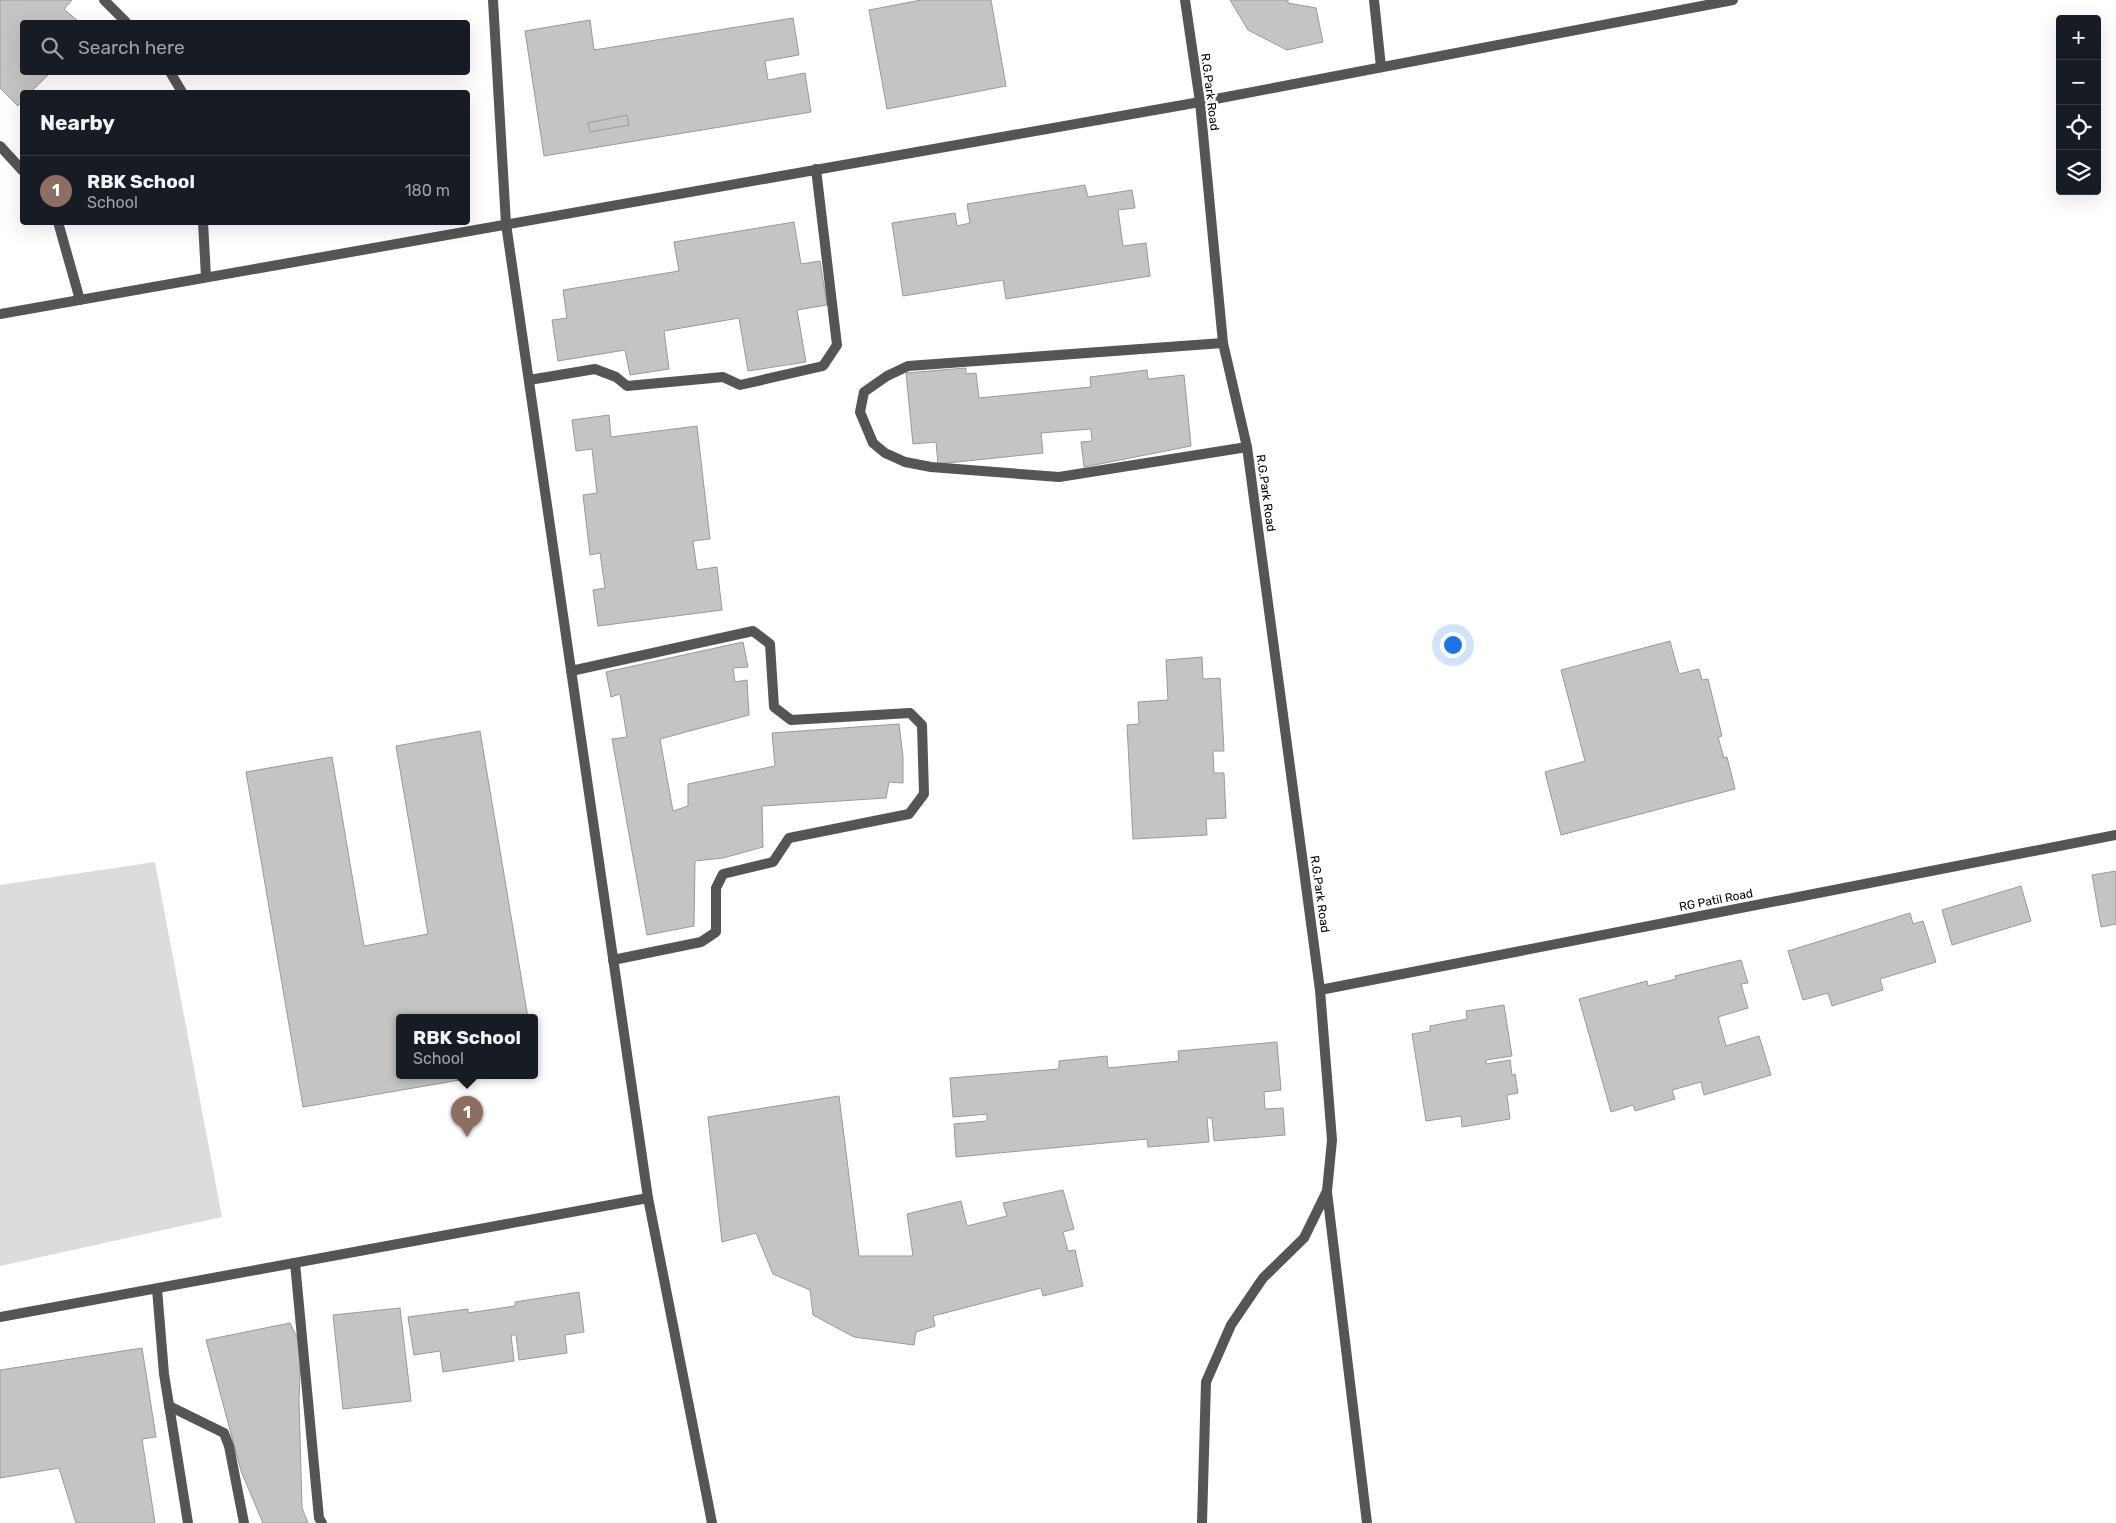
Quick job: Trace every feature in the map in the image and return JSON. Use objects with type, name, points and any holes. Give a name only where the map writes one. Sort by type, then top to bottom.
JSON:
[{"type":"street","points":[[104,0],[124,20]]},
{"type":"street","points":[[494,0],[506,224],[528,380],[648,1198],[712,1523]]},
{"type":"street","name":"R.G.Park Road","points":[[1185,0],[1200,102],[1223,343],[1247,448],[1320,990],[1332,1140],[1327,1191]]},
{"type":"street","points":[[1374,0],[1381,67]]},
{"type":"street","points":[[0,314],[1200,102],[1732,0]]},
{"type":"street","points":[[172,75],[181,90]]},
{"type":"street","points":[[0,146],[20,168]]},
{"type":"street","points":[[528,380],[595,368],[616,377],[627,386],[723,377],[740,385],[822,366],[837,345],[816,169]]},
{"type":"street","points":[[59,225],[80,300]]},
{"type":"street","points":[[203,225],[206,277]]},
{"type":"street","points":[[1223,343],[908,366],[887,376],[864,392],[860,412],[873,443],[885,453],[905,462],[931,467],[1059,477],[1247,448]]},
{"type":"street","points":[[571,671],[754,630],[770,644],[774,707],[792,720],[910,713],[922,725],[924,794],[909,814],[789,838],[773,862],[723,874],[716,888],[716,932],[700,942],[613,960]]},
{"type":"street","name":"RG Patil Road","points":[[1320,990],[2116,835]]},
{"type":"street","points":[[1202,1523],[1206,1382],[1231,1325],[1263,1278],[1304,1238],[1327,1191]]},
{"type":"street","points":[[1327,1191],[1367,1523]]},
{"type":"street","points":[[0,1318],[648,1198]]},
{"type":"street","points":[[295,1263],[319,1518],[322,1523]]},
{"type":"street","points":[[157,1289],[162,1356],[188,1523]]},
{"type":"street","points":[[169,1406],[224,1432],[229,1446],[244,1523]]},
{"type":"shaded area","points":[[155,862],[222,1217],[0,1266],[0,885]]},
{"type":"building","points":[[0,0],[72,0],[64,9],[77,20],[20,20],[20,75],[48,75],[33,90],[20,90],[20,104],[18,106],[0,88]]},
{"type":"building","points":[[921,0],[991,0],[1006,86],[887,109],[869,10]]},
{"type":"building","points":[[1230,0],[1288,0],[1288,3],[1316,8],[1323,42],[1287,50],[1248,30]]},
{"type":"building","points":[[793,18],[799,55],[765,61],[768,80],[805,73],[811,112],[544,156],[525,31],[590,20],[594,50]]},
{"type":"building","points":[[627,115],[629,125],[590,132],[588,123]]},
{"type":"building","points":[[1085,185],[1088,197],[1132,190],[1135,208],[1118,210],[1123,246],[1146,243],[1150,276],[1006,299],[1003,280],[903,296],[892,223],[955,213],[957,226],[970,223],[967,204]]},
{"type":"building","points":[[794,222],[801,264],[820,261],[827,305],[797,310],[806,362],[748,371],[739,318],[664,331],[669,369],[630,375],[625,350],[558,361],[552,320],[567,318],[563,290],[679,271],[674,242]]},
{"type":"building","points":[[966,368],[966,374],[976,373],[979,398],[1091,387],[1090,377],[1147,370],[1148,379],[1184,375],[1191,446],[1084,467],[1081,442],[1092,441],[1091,429],[1041,433],[1043,453],[938,464],[936,442],[913,444],[906,373]]},
{"type":"building","points":[[609,415],[611,437],[697,426],[710,539],[693,541],[697,570],[717,567],[722,610],[598,626],[593,590],[605,588],[600,553],[590,555],[583,495],[597,493],[592,449],[576,451],[572,420]]},
{"type":"building","points":[[1670,641],[1679,674],[1699,669],[1702,680],[1708,679],[1722,736],[1718,737],[1724,758],[1727,757],[1735,789],[1561,835],[1545,772],[1585,761],[1561,670]]},
{"type":"building","points":[[743,642],[748,667],[733,668],[735,682],[747,680],[749,715],[660,739],[673,811],[688,806],[688,784],[775,766],[772,733],[899,724],[903,757],[903,783],[889,782],[886,798],[762,806],[763,847],[723,858],[695,861],[694,926],[647,935],[612,739],[627,737],[620,694],[611,697],[606,672]]},
{"type":"building","points":[[1202,657],[1203,679],[1220,678],[1224,751],[1213,751],[1214,773],[1224,773],[1226,818],[1206,819],[1207,835],[1133,839],[1127,725],[1139,724],[1138,702],[1168,700],[1166,660]]},
{"type":"building","points":[[480,731],[527,1014],[396,1014],[396,1079],[466,1079],[303,1107],[246,772],[332,757],[364,946],[428,934],[396,746]]},
{"type":"building","points":[[2116,871],[2116,924],[2101,927],[2092,875]]},
{"type":"building","points":[[2021,886],[2031,921],[1952,945],[1942,910]]},
{"type":"building","points":[[1910,913],[1913,924],[1923,921],[1936,962],[1880,979],[1883,990],[1832,1006],[1828,993],[1803,1000],[1788,951]]},
{"type":"building","points":[[1741,960],[1748,983],[1741,984],[1748,1008],[1718,1017],[1726,1046],[1759,1036],[1771,1075],[1704,1095],[1701,1082],[1672,1090],[1675,1099],[1635,1111],[1633,1105],[1611,1112],[1579,999],[1647,981],[1648,986],[1676,979],[1675,976]]},
{"type":"building","points":[[1504,1005],[1512,1056],[1486,1060],[1486,1064],[1510,1060],[1512,1075],[1515,1074],[1518,1093],[1507,1095],[1510,1119],[1462,1127],[1461,1116],[1426,1121],[1412,1034],[1430,1031],[1430,1026],[1467,1019],[1466,1011]]},
{"type":"building","points":[[1277,1042],[1281,1090],[1264,1092],[1265,1109],[1283,1108],[1285,1135],[1214,1141],[1212,1118],[1207,1118],[1209,1142],[1148,1147],[1147,1139],[956,1157],[954,1124],[987,1121],[987,1114],[953,1117],[950,1078],[1059,1069],[1059,1061],[1107,1056],[1108,1068],[1179,1061],[1178,1051]]},
{"type":"building","points":[[839,1096],[859,1256],[913,1256],[907,1214],[961,1201],[967,1226],[1007,1216],[1003,1203],[1063,1190],[1074,1229],[1063,1232],[1068,1251],[1075,1250],[1083,1286],[1043,1296],[1041,1288],[933,1316],[935,1326],[916,1332],[914,1345],[854,1337],[813,1315],[810,1290],[773,1274],[756,1233],[722,1242],[708,1117]]},
{"type":"building","points":[[579,1292],[584,1332],[565,1335],[567,1353],[519,1360],[516,1335],[511,1335],[514,1361],[443,1372],[440,1351],[414,1355],[408,1317],[468,1309],[468,1313],[515,1306],[515,1302]]},
{"type":"building","points":[[400,1308],[411,1401],[343,1409],[333,1315]]},
{"type":"building","points":[[290,1323],[301,1345],[299,1401],[302,1508],[308,1523],[263,1523],[241,1471],[206,1340]]},
{"type":"building","points":[[142,1348],[156,1437],[142,1439],[155,1523],[76,1523],[59,1468],[0,1478],[0,1370]]},
{"type":"place","name":"RBK School","points":[[467,1137]]}]
